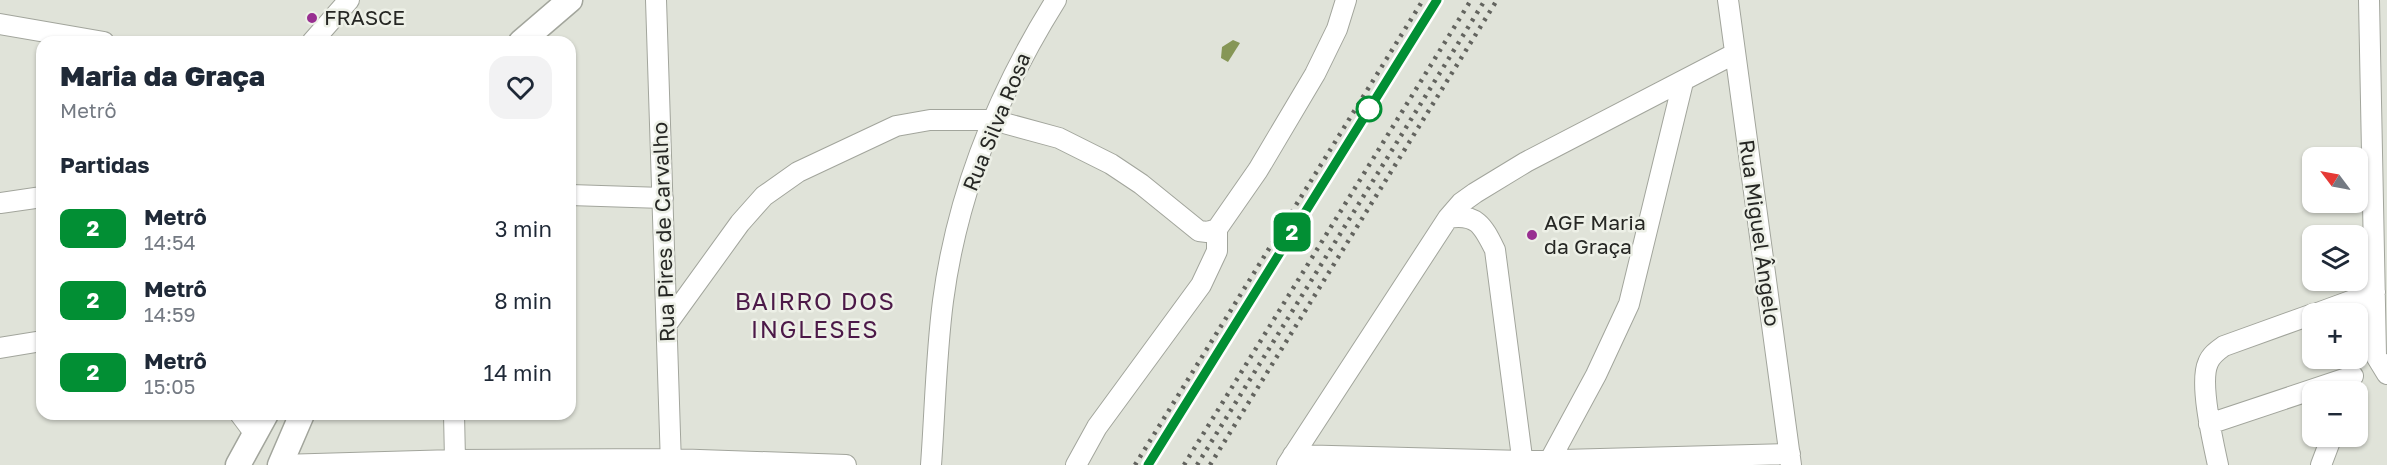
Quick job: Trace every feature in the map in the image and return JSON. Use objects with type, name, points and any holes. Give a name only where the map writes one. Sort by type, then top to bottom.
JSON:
[{"type":"main road","points":[[528,36],[567,1]]},
{"type":"main road","points":[[280,465],[299,420]]},
{"type":"main road","points":[[238,465],[261,424]]},
{"type":"street","points":[[317,36],[349,0]]},
{"type":"street","name":"Rua Pires de Carvalho","points":[[656,0],[671,462]]},
{"type":"street","name":"Rua Silva Rosa","points":[[931,465],[943,300],[961,212],[974,169],[993,120],[1030,41],[1056,0]]},
{"type":"street","points":[[1208,230],[1258,170],[1332,42],[1346,0]]},
{"type":"street","name":"Rua Miguel Ângelo","points":[[1728,0],[1790,459]]},
{"type":"street","points":[[2369,0],[2376,356],[2387,374]]},
{"type":"street","points":[[0,24],[69,36]]},
{"type":"street","points":[[1290,460],[1448,218],[1461,203],[1506,174],[1734,54]]},
{"type":"street","points":[[1550,460],[1596,375],[1629,304],[1683,81]]},
{"type":"street","points":[[667,324],[740,223],[764,196],[798,172],[896,126],[930,120],[993,120],[1059,138],[1111,164],[1208,230],[1217,251],[1201,285],[1097,427],[1076,465]]},
{"type":"street","points":[[576,195],[663,198]]},
{"type":"street","points":[[0,203],[36,198]]},
{"type":"street","points":[[1448,218],[1461,216],[1473,219],[1481,225],[1495,250],[1523,463]]},
{"type":"street","points":[[2344,303],[2375,292]]},
{"type":"street","points":[[2218,465],[2209,424],[2205,374],[2208,362],[2214,353],[2224,346],[2302,318]]},
{"type":"street","points":[[0,348],[36,342]]},
{"type":"street","points":[[2353,381],[2376,356]]},
{"type":"street","points":[[2209,424],[2302,398]]},
{"type":"street","points":[[454,420],[454,460]]},
{"type":"street","points":[[2321,465],[2328,447]]},
{"type":"street","points":[[1290,460],[1523,463],[1550,460],[1790,459]]},
{"type":"street","points":[[280,465],[454,460],[846,465]]},
{"type":"shaded area","points":[[1233,40],[1240,43],[1228,62],[1221,58],[1222,47]]},
{"type":"railway","points":[[1135,465],[1423,0]]},
{"type":"railway","points":[[1148,465],[1437,0]]},
{"type":"railway","points":[[1184,465],[1471,0]]},
{"type":"railway","points":[[1197,465],[1485,0]]},
{"type":"railway","points":[[1210,465],[1497,0]]},
{"type":"metro line","name":"2","points":[[1148,465],[1437,0]]},
{"type":"place","name":"FRASCE","points":[[312,18]]},
{"type":"place","name":"AGF Maria da Graça","points":[[1532,235]]},
{"type":"district","name":"BAIRRO DOS INGLESES","points":[[815,316]]}]
